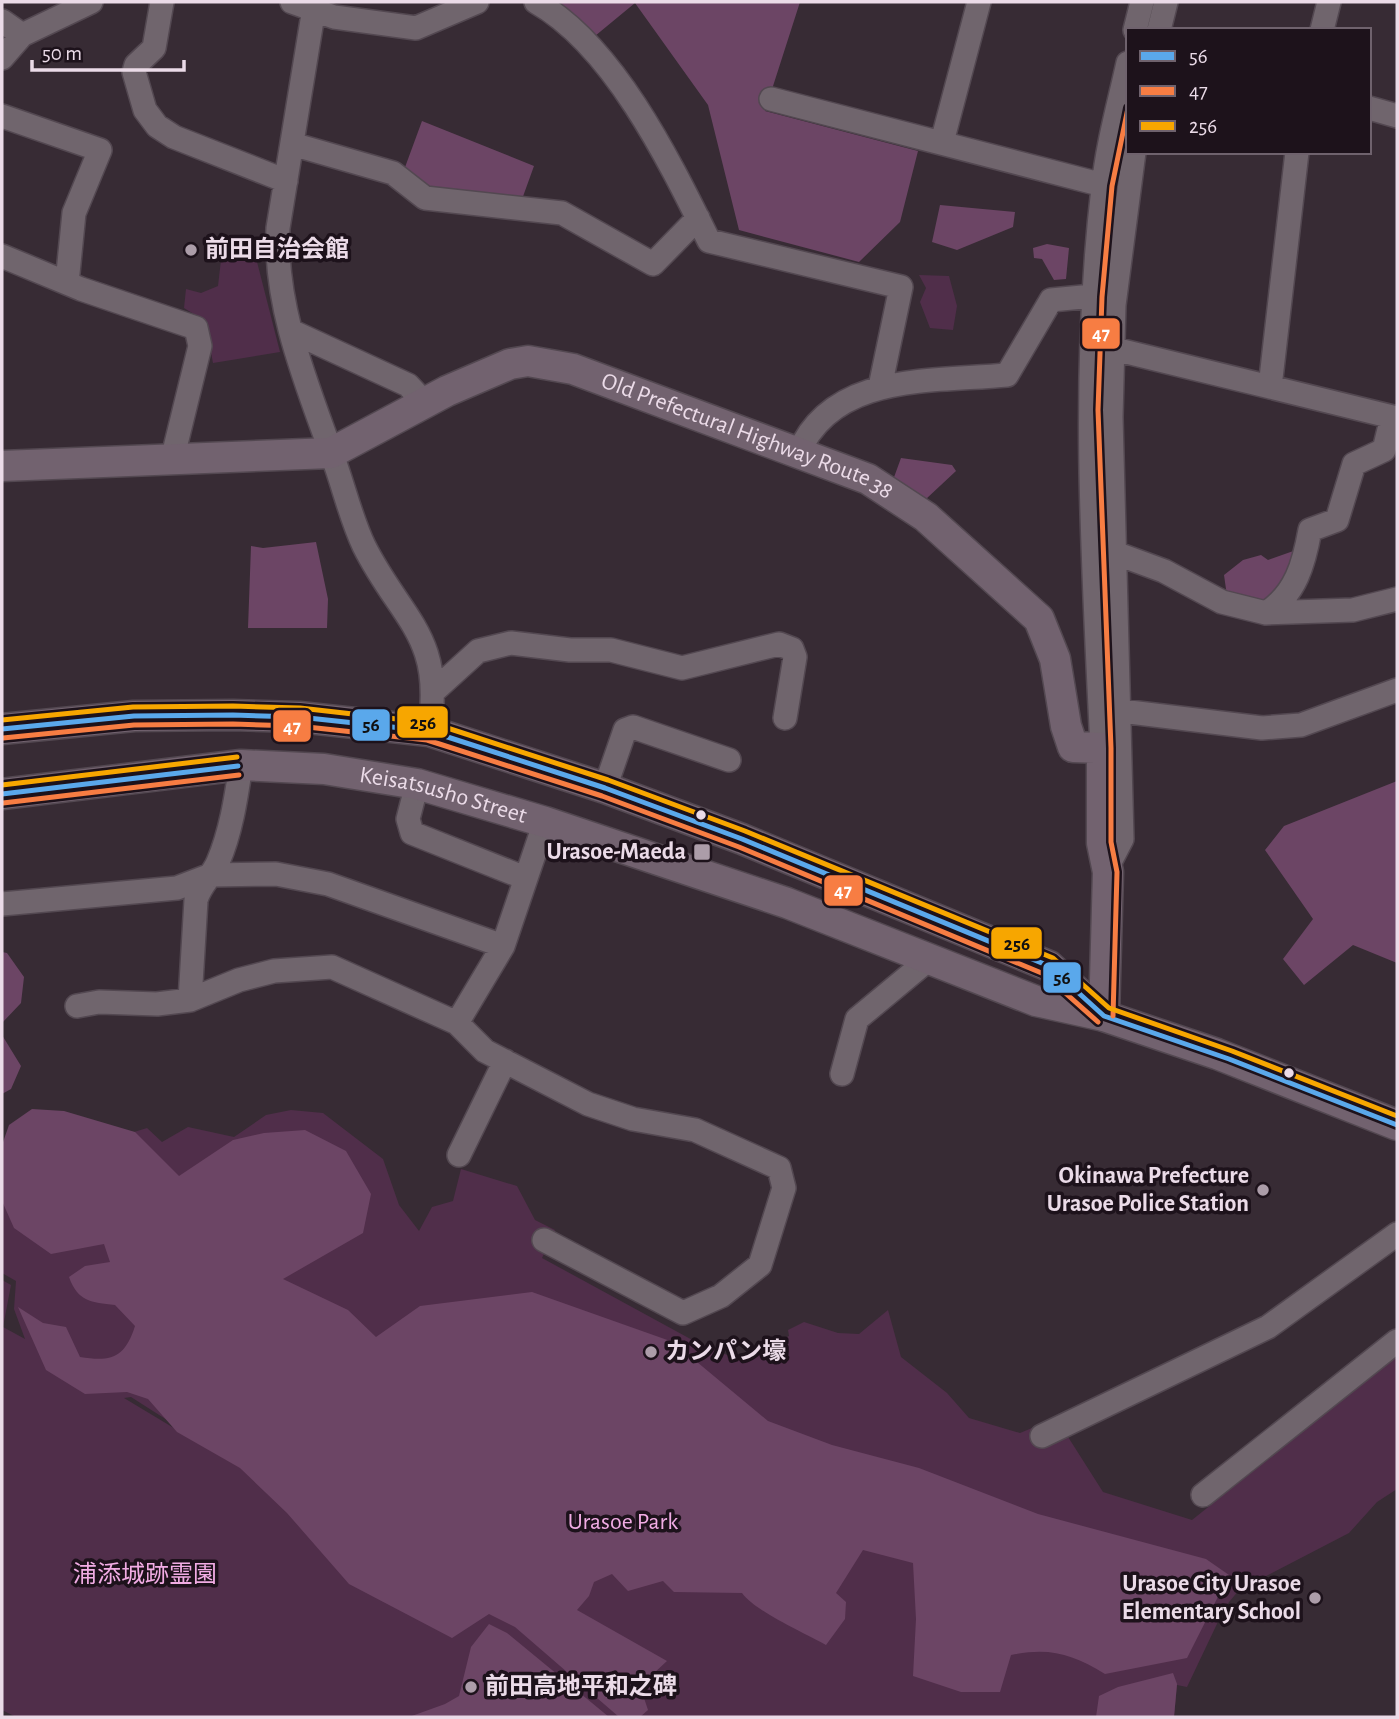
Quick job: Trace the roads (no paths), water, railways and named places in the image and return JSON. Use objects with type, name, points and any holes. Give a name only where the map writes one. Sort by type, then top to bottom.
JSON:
[{"type":"main road","name":"Old Prefectural Highway Route 38","points":[[2,466],[331,453],[424,402],[510,365],[528,361],[596,375],[868,479],[892,492],[926,517],[1039,619],[1055,659],[1066,726],[1073,747],[1102,748]]},
{"type":"main road","name":"Keisatsusho Street","points":[[2,729],[134,716],[233,715],[299,717],[429,731],[605,788],[742,839],[1049,966],[1104,1016]]},
{"type":"main road","points":[[1102,748],[1102,843],[1108,866],[1104,1016]]},
{"type":"main road","name":"Keisatsusho Street","points":[[2,793],[241,765],[324,769],[417,784],[545,822],[787,903],[1036,1000],[1104,1016],[1229,1059],[1397,1125]]},
{"type":"street","points":[[162,2],[154,48],[136,65],[134,72],[145,110],[157,125],[174,137],[286,181]]},
{"type":"street","points":[[429,731],[434,691],[428,655],[415,624],[364,546],[291,331],[280,291],[277,260],[306,5],[360,22],[416,28],[477,2]]},
{"type":"street","points":[[536,2],[561,16],[599,56],[636,104],[709,241],[901,287],[880,387]]},
{"type":"street","points":[[942,142],[979,2]]},
{"type":"street","points":[[1136,28],[1142,2]]},
{"type":"street","points":[[1160,28],[1166,2]]},
{"type":"street","points":[[1322,28],[1329,2]]},
{"type":"street","points":[[2,58],[22,35],[77,4]]},
{"type":"street","points":[[2,21],[22,35]]},
{"type":"street","points":[[1108,866],[1122,839],[1121,712],[1115,552],[1102,346],[1093,296],[1103,185],[1126,73]]},
{"type":"street","points":[[771,99],[1103,185]]},
{"type":"street","points":[[1371,109],[1397,116]]},
{"type":"street","points":[[2,116],[100,150],[74,213],[67,283]]},
{"type":"street","points":[[292,145],[393,173],[425,198],[562,213],[653,264],[698,218]]},
{"type":"street","points":[[1102,748],[1089,410],[1116,283],[1134,154]]},
{"type":"street","points":[[1270,387],[1297,154]]},
{"type":"street","points":[[2,256],[67,283],[196,328],[200,346],[172,460]]},
{"type":"street","points":[[798,454],[816,421],[846,399],[880,387],[1007,375],[1051,300],[1093,296]]},
{"type":"street","points":[[291,331],[408,386],[424,402]]},
{"type":"street","points":[[1102,346],[1395,417],[1384,450],[1354,464],[1337,520],[1310,530],[1304,566],[1281,603],[1266,613]]},
{"type":"street","points":[[1115,552],[1164,571],[1222,602],[1266,613],[1353,610],[1397,599]]},
{"type":"street","points":[[434,691],[478,651],[511,643],[569,650],[611,650],[682,668],[779,644],[792,649],[795,657],[785,718]]},
{"type":"street","points":[[1121,712],[1262,728],[1301,725],[1397,690]]},
{"type":"street","points":[[605,788],[625,730],[633,727],[729,760]]},
{"type":"street","points":[[190,1000],[198,890],[211,876],[232,818],[241,765]]},
{"type":"street","points":[[417,784],[408,819],[412,833],[525,878]]},
{"type":"street","points":[[457,1023],[503,946],[545,822]]},
{"type":"street","points":[[2,904],[177,888],[211,876],[298,877],[503,946]]},
{"type":"street","points":[[842,1074],[857,1018],[928,960]]},
{"type":"street","points":[[77,1006],[99,1002],[157,1004],[190,1000],[239,980],[274,971],[332,967],[457,1023],[485,1051],[588,1104],[633,1119],[695,1130],[779,1168],[784,1188],[760,1265],[721,1296],[683,1313],[544,1240]]},
{"type":"street","points":[[459,1155],[505,1061]]},
{"type":"street","points":[[1042,1436],[1268,1327],[1397,1234]]},
{"type":"street","points":[[1203,1495],[1397,1341]]},
{"type":"place","name":"前田自治会館","points":[[191,250]]},
{"type":"place","name":"Urasoe-Maeda","points":[[702,852]]},
{"type":"place","name":"Okinawa Prefecture Urasoe Police Station","points":[[1263,1190]]},
{"type":"place","name":"カンパン壕","points":[[651,1352]]},
{"type":"place","name":"Urasoe City Urasoe Elementary School","points":[[1315,1598]]},
{"type":"place","name":"前田高地平和之碑","points":[[471,1687]]},
{"type":"park label","name":"Urasoe Park","points":[[623,1522]]},
{"type":"park label","name":"浦添城跡霊園","points":[[145,1575]]}]
